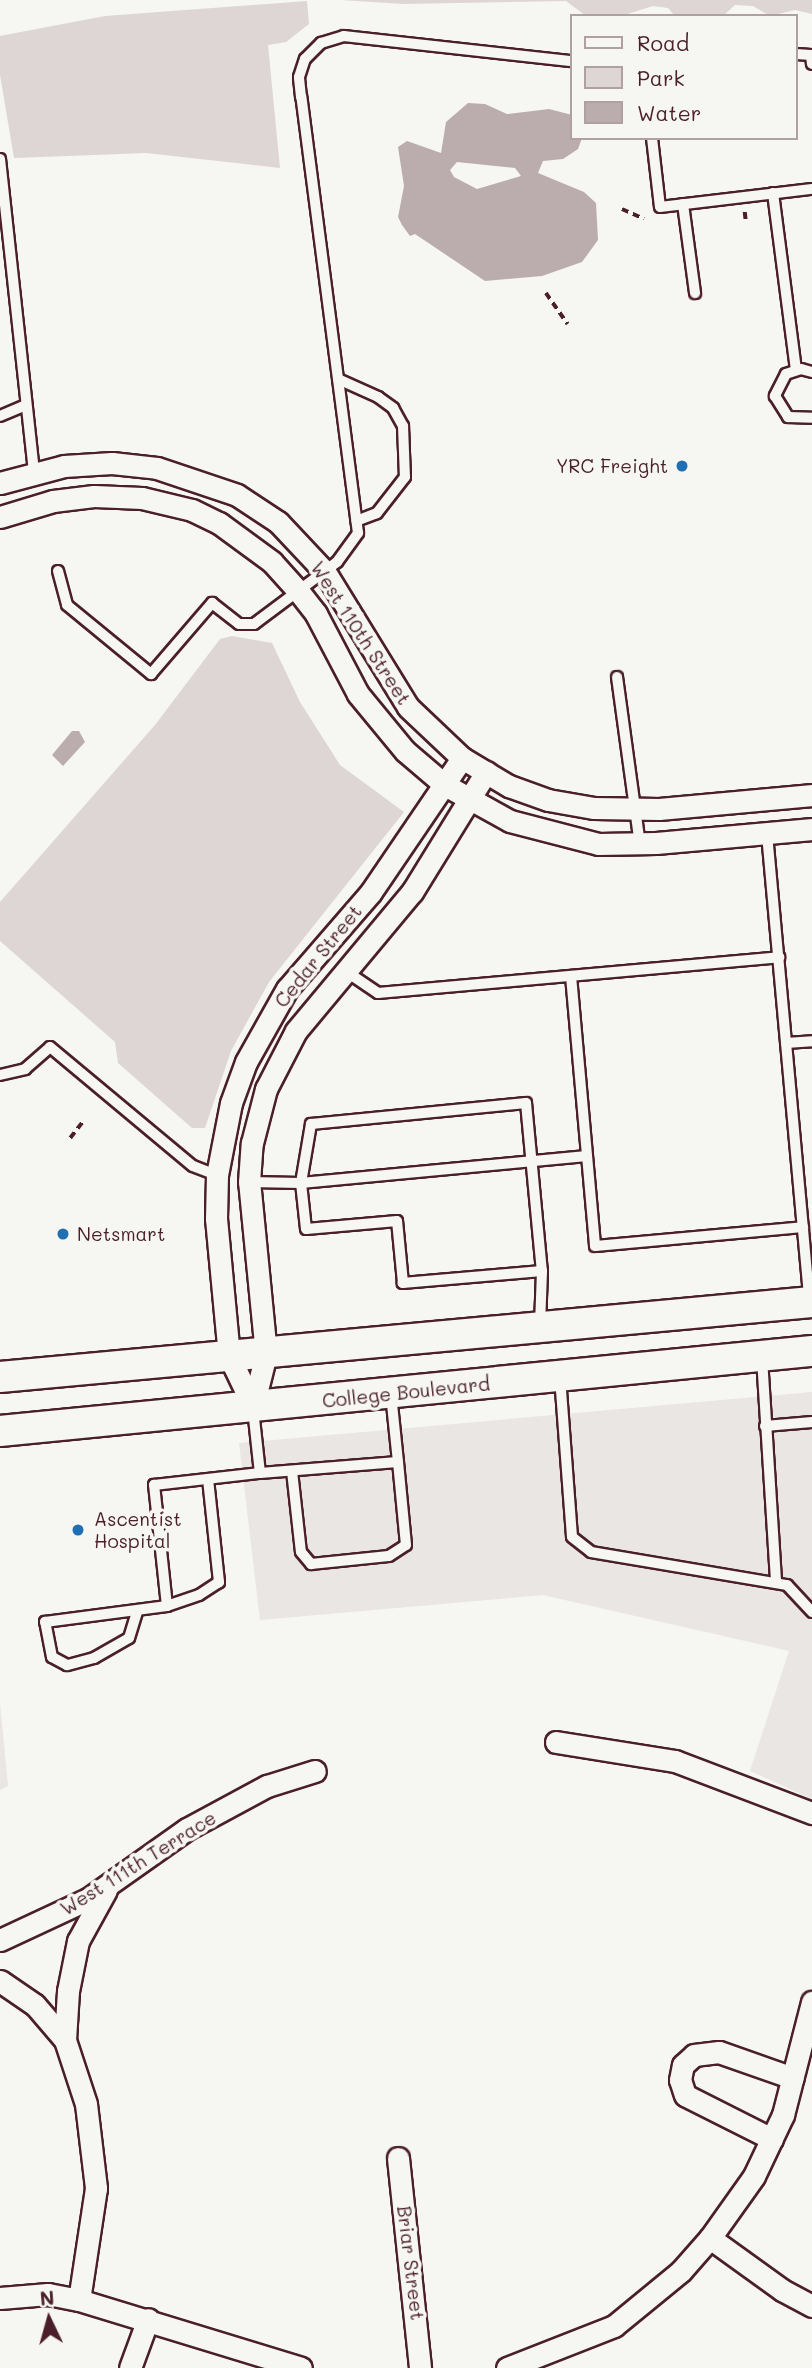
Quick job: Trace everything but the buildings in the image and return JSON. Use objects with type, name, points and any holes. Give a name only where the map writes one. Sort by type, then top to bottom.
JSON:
[{"type":"main road","points":[[0,1377],[811,1302]]},
{"type":"main road","name":"College Boulevard","points":[[0,1431],[812,1350]]},
{"type":"street","name":"West 110th Street","points":[[0,483],[34,471],[112,463],[198,479],[237,495],[278,522],[325,572],[393,688],[433,733],[462,758],[486,772],[548,800],[638,809],[812,795]]},
{"type":"street","name":"West 110th Street","points":[[0,517],[53,500],[94,496],[142,498],[192,510],[247,540],[299,592],[358,694],[405,751],[445,785],[510,821],[552,835],[598,844],[640,844],[812,829]]},
{"type":"street","name":"Cedar Street","points":[[253,1406],[229,1356],[216,1219],[217,1175],[231,1104],[265,1023],[286,989],[371,891],[462,758]]},
{"type":"street","name":"Cedar Street","points":[[253,1406],[266,1353],[248,1182],[252,1143],[274,1069],[301,1024],[412,892],[486,772]]},
{"type":"street","points":[[764,799],[767,834]]},
{"type":"street","points":[[217,1175],[248,1182]]},
{"type":"street","points":[[556,1742],[675,1761],[812,1813]]},
{"type":"street","name":"West 111th Terrace","points":[[0,1940],[88,1899],[187,1829],[267,1786],[315,1771]]},
{"type":"street","points":[[79,2300],[94,2216],[94,2154],[86,2104],[65,2040],[68,1991],[78,1941],[111,1882]]},
{"type":"street","points":[[0,1981],[35,2005],[65,2040]]},
{"type":"street","points":[[508,2368],[614,2326],[681,2271],[710,2238],[747,2188],[772,2139],[793,2078],[812,2002]]},
{"type":"street","points":[[772,2139],[685,2095],[680,2080],[683,2066],[694,2055],[719,2052],[793,2078]]},
{"type":"street","name":"Briar Street","points":[[398,2158],[420,2368]]},
{"type":"street","points":[[710,2238],[782,2291],[812,2306]]},
{"type":"street","points":[[0,2298],[48,2294],[79,2300],[301,2368]]},
{"type":"street","points":[[130,2368],[148,2319]]},
{"type":"lane","points":[[58,571],[67,605],[151,674],[212,603],[239,624],[254,624],[325,572],[352,546],[356,521],[299,77],[305,59],[321,43],[344,36],[570,61]]},
{"type":"lane","points":[[798,54],[811,55],[812,64]]},
{"type":"lane","points":[[652,140],[660,207],[812,189]]},
{"type":"lane","points":[[0,159],[24,406],[34,471]]},
{"type":"lane","points":[[773,193],[796,370]]},
{"type":"lane","points":[[683,204],[695,293]]},
{"type":"lane","points":[[812,372],[796,370],[779,380],[777,405],[788,418],[812,418]]},
{"type":"lane","points":[[338,379],[363,387],[393,408],[403,426],[405,477],[377,513],[356,521]]},
{"type":"lane","points":[[0,415],[24,406]]},
{"type":"lane","points":[[617,677],[638,809],[640,844]]},
{"type":"lane","points":[[767,834],[803,1227],[808,1244],[811,1302]]},
{"type":"lane","points":[[344,970],[378,993],[779,957]]},
{"type":"lane","points":[[570,976],[595,1246],[803,1227]]},
{"type":"lane","points":[[786,1042],[812,1041]]},
{"type":"lane","points":[[0,1075],[25,1069],[50,1047],[193,1166],[217,1175]]},
{"type":"lane","points":[[540,1327],[542,1271],[526,1103],[311,1124],[301,1183],[306,1229],[397,1221],[403,1283],[542,1271]]},
{"type":"lane","points":[[248,1182],[301,1183],[587,1156]]},
{"type":"lane","points":[[762,1356],[776,1583]]},
{"type":"lane","points":[[560,1377],[572,1537],[591,1552],[787,1586],[812,1612]]},
{"type":"lane","points":[[292,1471],[301,1552],[311,1564],[389,1556],[405,1545],[391,1393]]},
{"type":"lane","points":[[253,1406],[260,1473]]},
{"type":"lane","points":[[765,1426],[812,1422]]},
{"type":"lane","points":[[167,1606],[154,1485],[398,1462]]},
{"type":"lane","points":[[137,1612],[128,1638],[94,1658],[67,1665],[52,1657],[45,1622],[167,1606],[199,1595],[219,1582],[208,1479]]},
{"type":"path","points":[[622,209],[645,219]]},
{"type":"path","points":[[745,210],[746,222]]},
{"type":"path","points":[[546,293],[568,324]]},
{"type":"path","points":[[70,1138],[84,1119]]},
{"type":"shaded area","points":[[812,1392],[812,1799],[750,1771],[789,1651],[543,1595],[260,1620],[239,1443]]},
{"type":"shaded area","points":[[0,1703],[8,1786],[0,1790]]},
{"type":"green space","points":[[341,0],[812,0],[812,14],[795,10],[767,14],[753,6],[735,5],[725,14],[673,14],[668,8],[653,6],[627,14],[583,14],[566,1],[404,4]]},
{"type":"green space","points":[[307,1],[309,24],[286,42],[268,45],[280,168],[146,153],[14,158],[0,75],[0,36],[105,16]]},
{"type":"green space","points":[[232,636],[272,643],[300,702],[340,765],[404,812],[269,982],[231,1051],[205,1128],[192,1128],[118,1063],[115,1042],[0,941],[0,902],[155,725],[220,639]]},
{"type":"water","points":[[468,103],[485,104],[507,114],[549,109],[570,114],[570,140],[581,140],[578,149],[563,159],[543,161],[538,173],[584,192],[596,203],[598,240],[582,262],[542,276],[485,281],[415,234],[410,236],[398,217],[404,186],[398,147],[407,141],[441,153],[446,122]],"holes":[[[457,162],[515,168],[521,176],[477,189],[454,177],[450,170]]]},
{"type":"water","points":[[72,731],[79,731],[85,742],[63,766],[52,755]]},
{"type":"place","name":"YRC Freight","points":[[682,466]]},
{"type":"place","name":"Netsmart","points":[[63,1234]]},
{"type":"place","name":"Ascentist Hospital","points":[[78,1530]]}]
